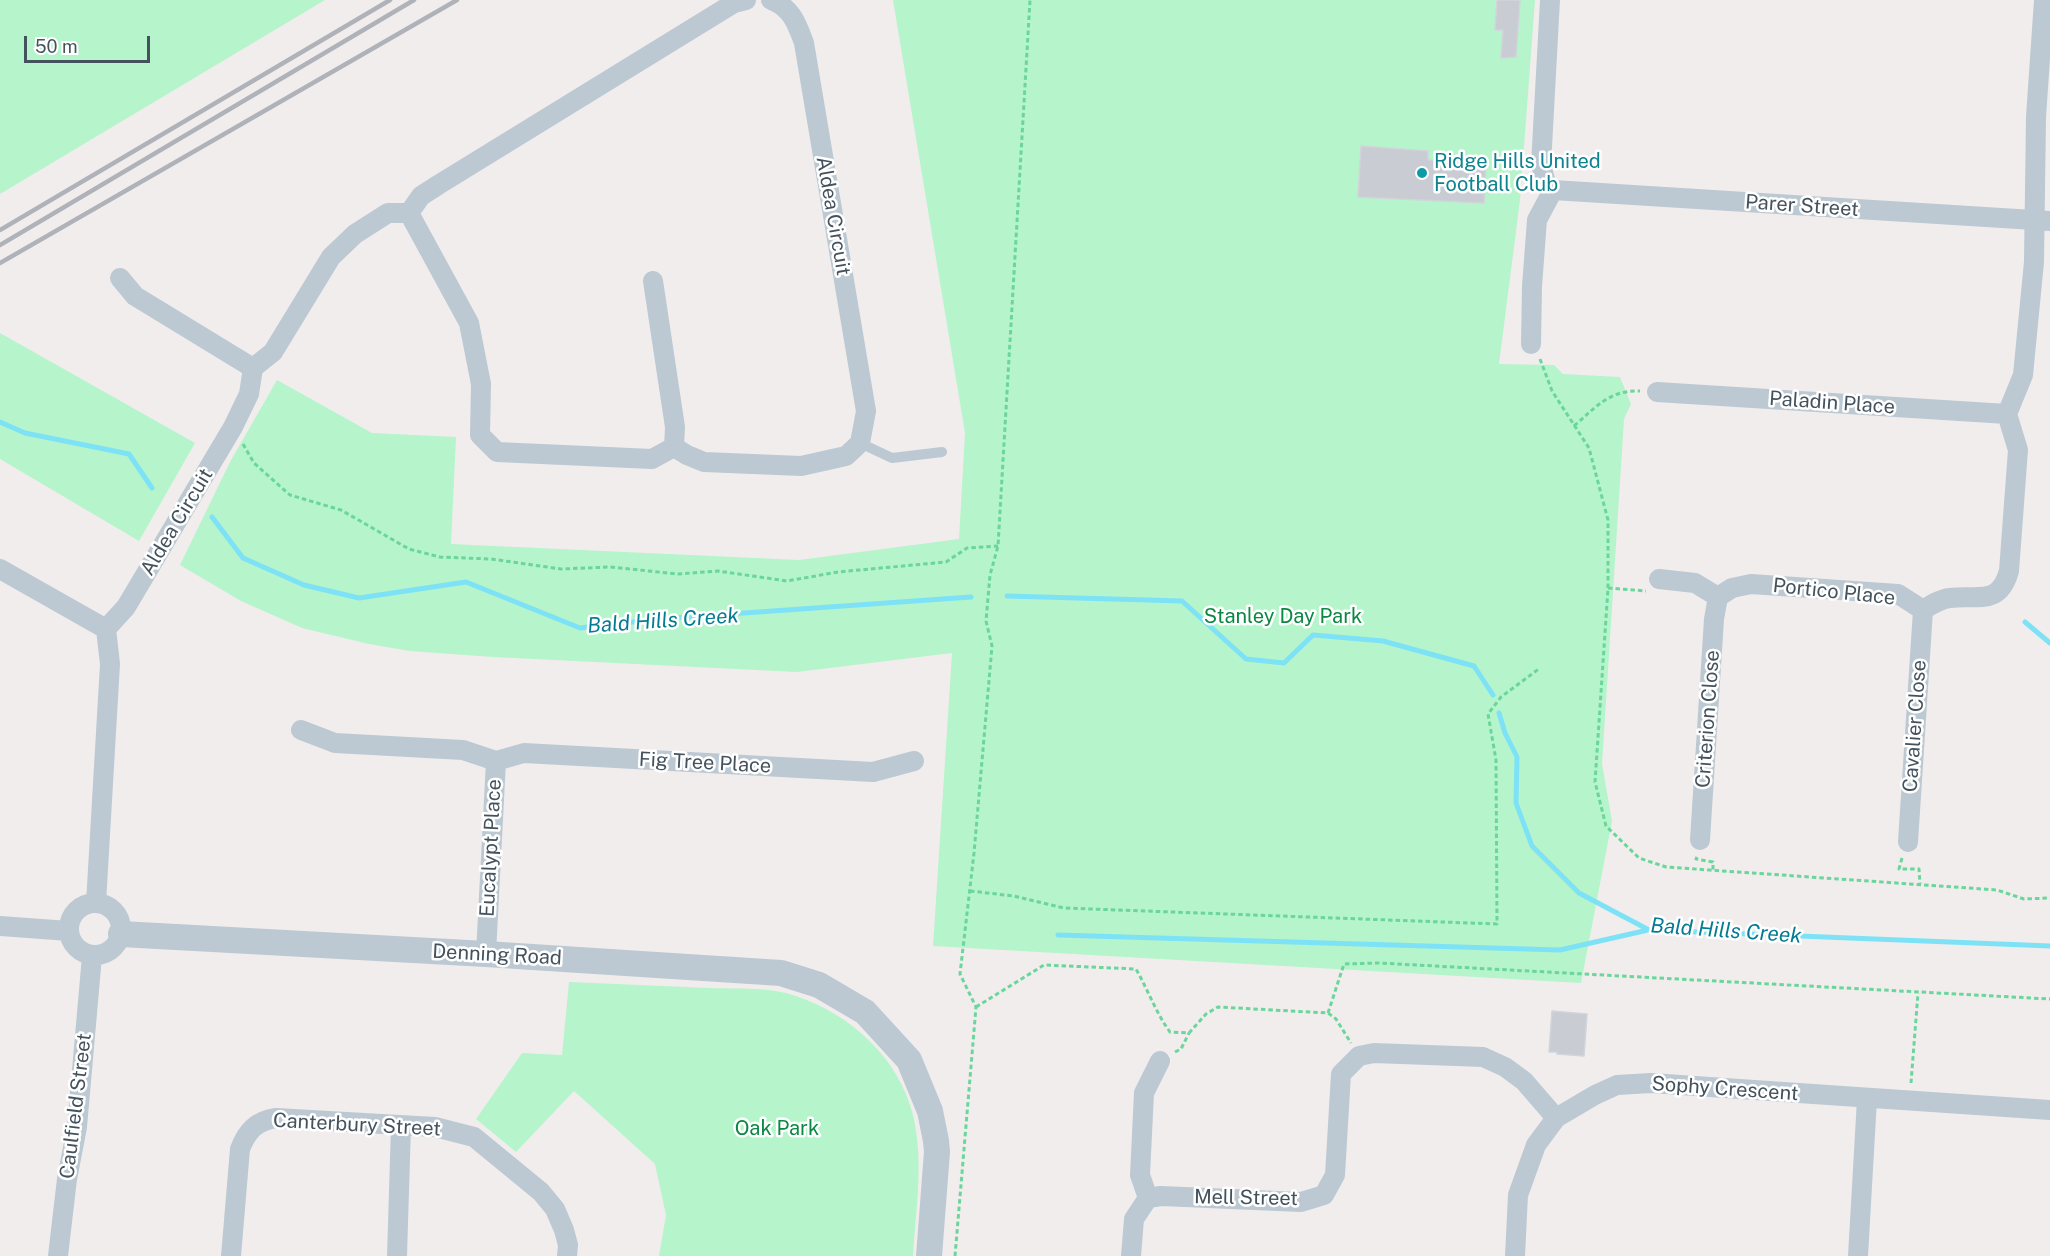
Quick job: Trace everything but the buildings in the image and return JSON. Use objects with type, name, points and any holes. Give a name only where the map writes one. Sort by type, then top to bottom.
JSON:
[{"type":"street","points":[[409,213],[421,196],[438,185],[734,3],[746,0]]},
{"type":"street","name":"Aldea Circuit","points":[[773,0],[783,5],[795,18],[804,43],[866,411],[860,443]]},
{"type":"street","points":[[1531,344],[1532,286],[1537,220],[1553,190],[1546,183],[1540,165],[1550,0]]},
{"type":"street","points":[[2007,414],[2022,375],[2034,262],[2042,221],[2036,117],[2044,0]]},
{"type":"street","name":"Parer Street","points":[[1553,190],[2042,221]]},
{"type":"street","points":[[120,278],[135,296],[253,368],[273,352],[331,257],[355,234],[388,213],[409,213]]},
{"type":"street","points":[[409,213],[469,323],[481,384],[480,435],[497,452],[652,459],[661,452],[674,447]]},
{"type":"street","points":[[652,281],[675,427],[674,447]]},
{"type":"street","name":"Aldea Circuit","points":[[106,629],[126,607],[233,427],[249,394],[253,368]]},
{"type":"street","name":"Paladin Place","points":[[1657,392],[2007,414]]},
{"type":"street","name":"Portico Place","points":[[1718,597],[1732,588],[1751,584],[1898,594],[1923,610],[1949,598],[1982,598],[1995,594],[2005,584],[2008,571],[2018,450],[2007,414]]},
{"type":"street","points":[[674,447],[704,462],[801,466],[846,456],[860,443]]},
{"type":"street","points":[[0,569],[106,629],[110,664],[96,903]]},
{"type":"street","points":[[1663,580],[1695,583],[1718,597]]},
{"type":"street","name":"Criterion Close","points":[[1700,840],[1714,619],[1718,597]]},
{"type":"street","name":"Cavalier Close","points":[[1908,842],[1923,610]]},
{"type":"street","name":"Eucalypt Place","points":[[301,730],[334,743],[463,750],[496,761],[486,954]]},
{"type":"street","name":"Fig Tree Place","points":[[496,761],[524,753],[873,772],[914,761]]},
{"type":"street","points":[[96,903],[105,905],[118,917],[121,925],[121,934],[114,948],[92,956],[85,954],[74,945],[69,931],[74,914],[88,904],[96,903]]},
{"type":"street","points":[[0,926],[69,931]]},
{"type":"street","name":"Denning Road","points":[[121,934],[782,973],[819,985],[865,1012],[909,1060],[930,1111],[937,1152],[929,1256]]},
{"type":"street","name":"Caulfield Street","points":[[58,1256],[60,1224],[77,1127],[92,956]]},
{"type":"street","points":[[1359,1056],[1374,1053],[1483,1057],[1505,1067],[1524,1081],[1556,1118]]},
{"type":"street","name":"Mell Street","points":[[1149,1198],[1161,1196],[1301,1202],[1324,1195],[1335,1175],[1341,1074],[1359,1056]]},
{"type":"street","points":[[1131,1256],[1134,1219],[1149,1198],[1140,1175],[1144,1093],[1160,1061]]},
{"type":"street","name":"Sophy Crescent","points":[[1515,1256],[1518,1196],[1536,1145],[1556,1118],[1594,1095],[1617,1085],[1651,1083],[2050,1110]]},
{"type":"street","points":[[1858,1256],[1867,1099]]},
{"type":"street","name":"Canterbury Street","points":[[231,1256],[240,1149],[244,1137],[253,1126],[264,1120],[276,1118],[435,1127],[474,1137],[542,1192],[555,1209],[564,1230],[568,1245],[567,1256]]},
{"type":"street","points":[[398,1256],[401,1126]]},
{"type":"lane","points":[[860,443],[892,458],[942,452]]},
{"type":"path","points":[[955,1256],[976,1006],[960,974],[970,891],[992,646],[986,621],[990,575],[998,546],[1030,0]]},
{"type":"path","points":[[1531,344],[1542,363],[1552,391],[1589,448],[1608,520],[1608,588],[1595,782],[1606,826],[1639,858],[1666,867],[1997,890],[2024,899],[2050,898]]},
{"type":"path","points":[[1574,426],[1610,396],[1629,391],[1657,392]]},
{"type":"path","points":[[233,427],[254,464],[290,495],[341,510],[409,549],[440,557],[491,559],[561,569],[610,567],[678,574],[718,571],[787,581],[838,572],[946,562],[967,548],[998,546]]},
{"type":"path","points":[[1608,588],[1662,592],[1666,587],[1663,580]]},
{"type":"path","points":[[970,891],[1014,896],[1064,908],[1497,924],[1496,760],[1488,714],[1501,697],[1540,668]]},
{"type":"path","points":[[1908,842],[1899,869],[1919,869],[1920,884]]},
{"type":"path","points":[[1328,1013],[1344,964],[1378,963],[2050,999]]},
{"type":"path","points":[[976,1006],[1044,965],[1136,969],[1161,1020],[1170,1032],[1189,1033]]},
{"type":"path","points":[[1911,1083],[1918,993]]},
{"type":"path","points":[[1160,1061],[1181,1049],[1189,1033],[1206,1014],[1218,1006],[1328,1013],[1336,1019],[1359,1056]]},
{"type":"green space","points":[[0,0],[325,0],[0,194]]},
{"type":"green space","name":"Stanley Day Park","points":[[893,0],[1535,0],[1520,200],[1499,364],[1554,365],[1563,374],[1620,377],[1631,404],[1624,419],[1602,764],[1612,821],[1581,983],[933,946],[952,653],[797,672],[410,651],[302,628],[241,601],[180,565],[230,462],[277,380],[372,433],[456,437],[451,544],[799,560],[959,539],[965,433]]},
{"type":"green space","points":[[0,333],[195,443],[139,541],[0,459]]},
{"type":"green space","name":"Oak Park","points":[[569,982],[776,991],[816,1004],[853,1027],[884,1057],[906,1094],[913,1115],[919,1167],[913,1256],[659,1256],[666,1215],[655,1164],[574,1091],[516,1152],[476,1119],[522,1053],[562,1055]]},
{"type":"waterway","name":"Bald Hills Creek","points":[[0,422],[25,433],[129,454],[152,488]]},
{"type":"waterway","name":"Bald Hills Creek","points":[[212,517],[243,558],[304,585],[359,598],[466,582],[580,628],[659,619],[971,597]]},
{"type":"waterway","name":"Bald Hills Creek","points":[[1007,596],[1182,601],[1246,659],[1284,663],[1313,635],[1383,641],[1474,666],[1493,695]]},
{"type":"waterway","points":[[2025,622],[2050,643]]},
{"type":"waterway","name":"Bald Hills Creek","points":[[1499,713],[1505,733],[1517,757],[1516,803],[1532,846],[1579,893],[1649,930],[2050,946]]},
{"type":"waterway","points":[[1058,935],[1560,950],[1648,930]]},
{"type":"railway","points":[[0,230],[390,0]]},
{"type":"railway","points":[[0,245],[414,0]]},
{"type":"railway","points":[[0,263],[457,0]]},
{"type":"place","name":"Ridge Hills United Football Club","points":[[1422,173]]}]
